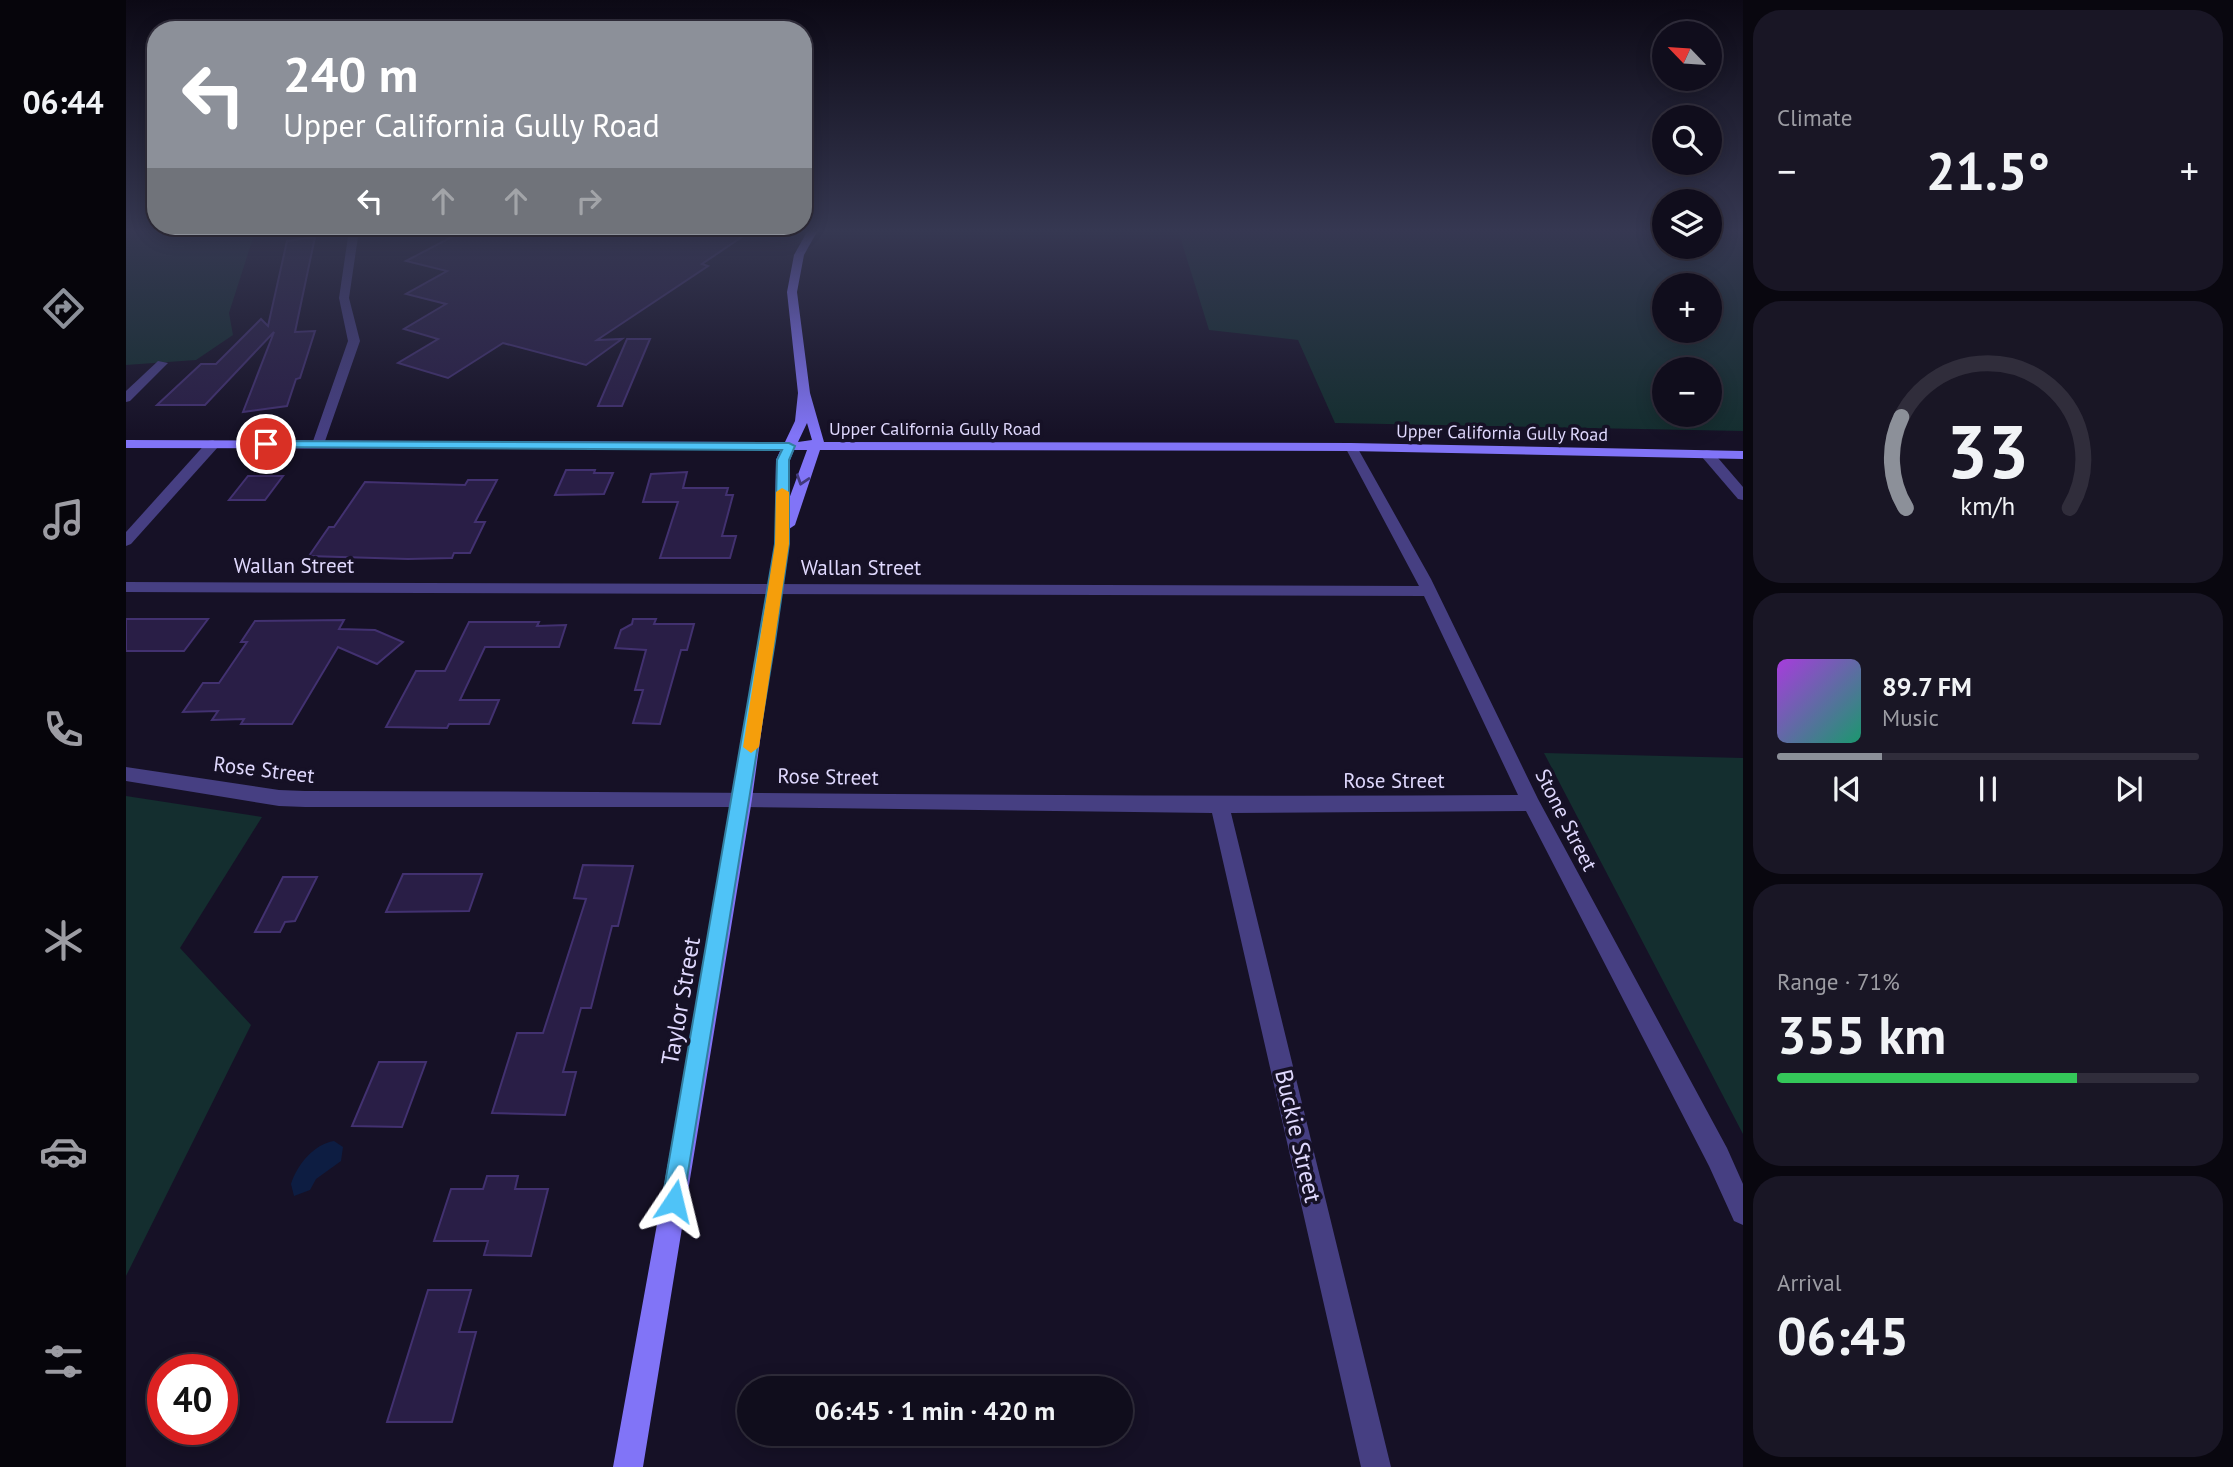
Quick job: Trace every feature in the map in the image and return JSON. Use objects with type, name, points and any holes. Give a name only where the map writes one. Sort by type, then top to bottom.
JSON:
[{"type":"street","points":[[318,444],[354,341],[344,298]]},
{"type":"street","name":"Taylor Street","points":[[782,544],[819,435],[804,393],[793,298]]},
{"type":"street","points":[[126,398],[162,363]]},
{"type":"street","name":"Taylor Street","points":[[628,1467],[743,799],[782,544],[783,460],[801,421],[804,393]]},
{"type":"street","name":"Upper California Gully Road","points":[[126,444],[1351,447],[1743,455]]},
{"type":"street","points":[[126,541],[213,444]]},
{"type":"street","name":"Stone Street","points":[[1351,447],[1429,591],[1531,803],[1718,1157],[1743,1212]]},
{"type":"street","points":[[1707,454],[1743,496]]},
{"type":"street","name":"Wallan Street","points":[[126,587],[1429,591]]},
{"type":"street","name":"Rose Street","points":[[126,774],[279,798],[305,799],[743,799],[1220,805],[1531,803]]},
{"type":"street","name":"Buckie Street","points":[[1220,805],[1376,1467]]},
{"type":"green space","points":[[126,298],[234,298],[229,313],[233,335],[196,360],[126,365]]},
{"type":"green space","points":[[1199,298],[1652,298],[1652,343],[1722,343],[1722,298],[1743,298],[1743,431],[1335,423],[1298,340],[1209,330]]},
{"type":"green space","points":[[1544,753],[1743,758],[1743,1134]]},
{"type":"green space","points":[[126,796],[262,817],[180,948],[251,1025],[126,1276]]},
{"type":"water","points":[[334,1141],[343,1147],[341,1161],[316,1179],[310,1190],[294,1196],[291,1184],[302,1163],[320,1146]]},
{"type":"building","points":[[274,298],[302,298],[295,332],[315,331],[300,378],[296,379],[287,406],[243,412],[274,332],[205,405],[157,405],[201,364],[216,364],[261,319],[268,326]]},
{"type":"building","points":[[424,298],[659,298],[597,340],[622,339],[586,365],[503,343],[448,378],[398,363],[438,339],[404,329],[446,304]]},
{"type":"building","points":[[627,339],[650,339],[622,406],[598,406]]},
{"type":"building","points":[[566,470],[613,473],[604,494],[555,495]]},
{"type":"building","points":[[687,472],[683,488],[728,488],[726,495],[733,495],[722,536],[736,536],[730,558],[660,558],[678,502],[643,502],[651,474]]},
{"type":"building","points":[[248,476],[283,476],[265,500],[229,500]]},
{"type":"building","points":[[468,480],[497,480],[475,522],[485,522],[470,553],[454,553],[452,558],[408,559],[309,556],[329,527],[334,527],[365,482],[465,485]]},
{"type":"building","points":[[126,619],[208,619],[184,651],[126,651]]},
{"type":"building","points":[[633,619],[656,619],[654,624],[694,624],[687,650],[681,650],[660,724],[633,723],[643,690],[635,690],[646,650],[615,648],[621,630],[632,624]]},
{"type":"building","points":[[344,620],[339,629],[375,630],[403,642],[377,664],[338,647],[292,724],[241,724],[244,719],[212,720],[218,711],[183,712],[203,683],[219,683],[247,642],[241,642],[255,621]]},
{"type":"building","points":[[469,622],[539,622],[537,626],[566,625],[559,647],[485,647],[460,700],[499,700],[489,724],[449,724],[447,728],[386,727],[416,671],[445,671]]},
{"type":"building","points":[[583,865],[633,866],[618,926],[612,926],[591,1008],[581,1008],[563,1072],[576,1072],[565,1115],[492,1113],[517,1033],[543,1033],[586,899],[574,898]]},
{"type":"building","points":[[403,874],[482,874],[469,911],[386,912]]},
{"type":"building","points":[[283,877],[317,877],[295,921],[285,922],[280,932],[255,932]]},
{"type":"building","points":[[379,1062],[426,1062],[402,1127],[352,1126]]},
{"type":"building","points":[[487,1176],[518,1176],[515,1189],[548,1189],[531,1256],[484,1255],[488,1241],[434,1241],[451,1189],[483,1189]]},
{"type":"building","points":[[428,1290],[471,1290],[459,1332],[476,1332],[452,1422],[387,1422]]},
{"type":"slow traffic","points":[[751,747],[782,544],[782,492]]},
{"type":"route","points":[[266,444],[789,446],[783,460],[782,544],[743,799],[674,1201]]}]
